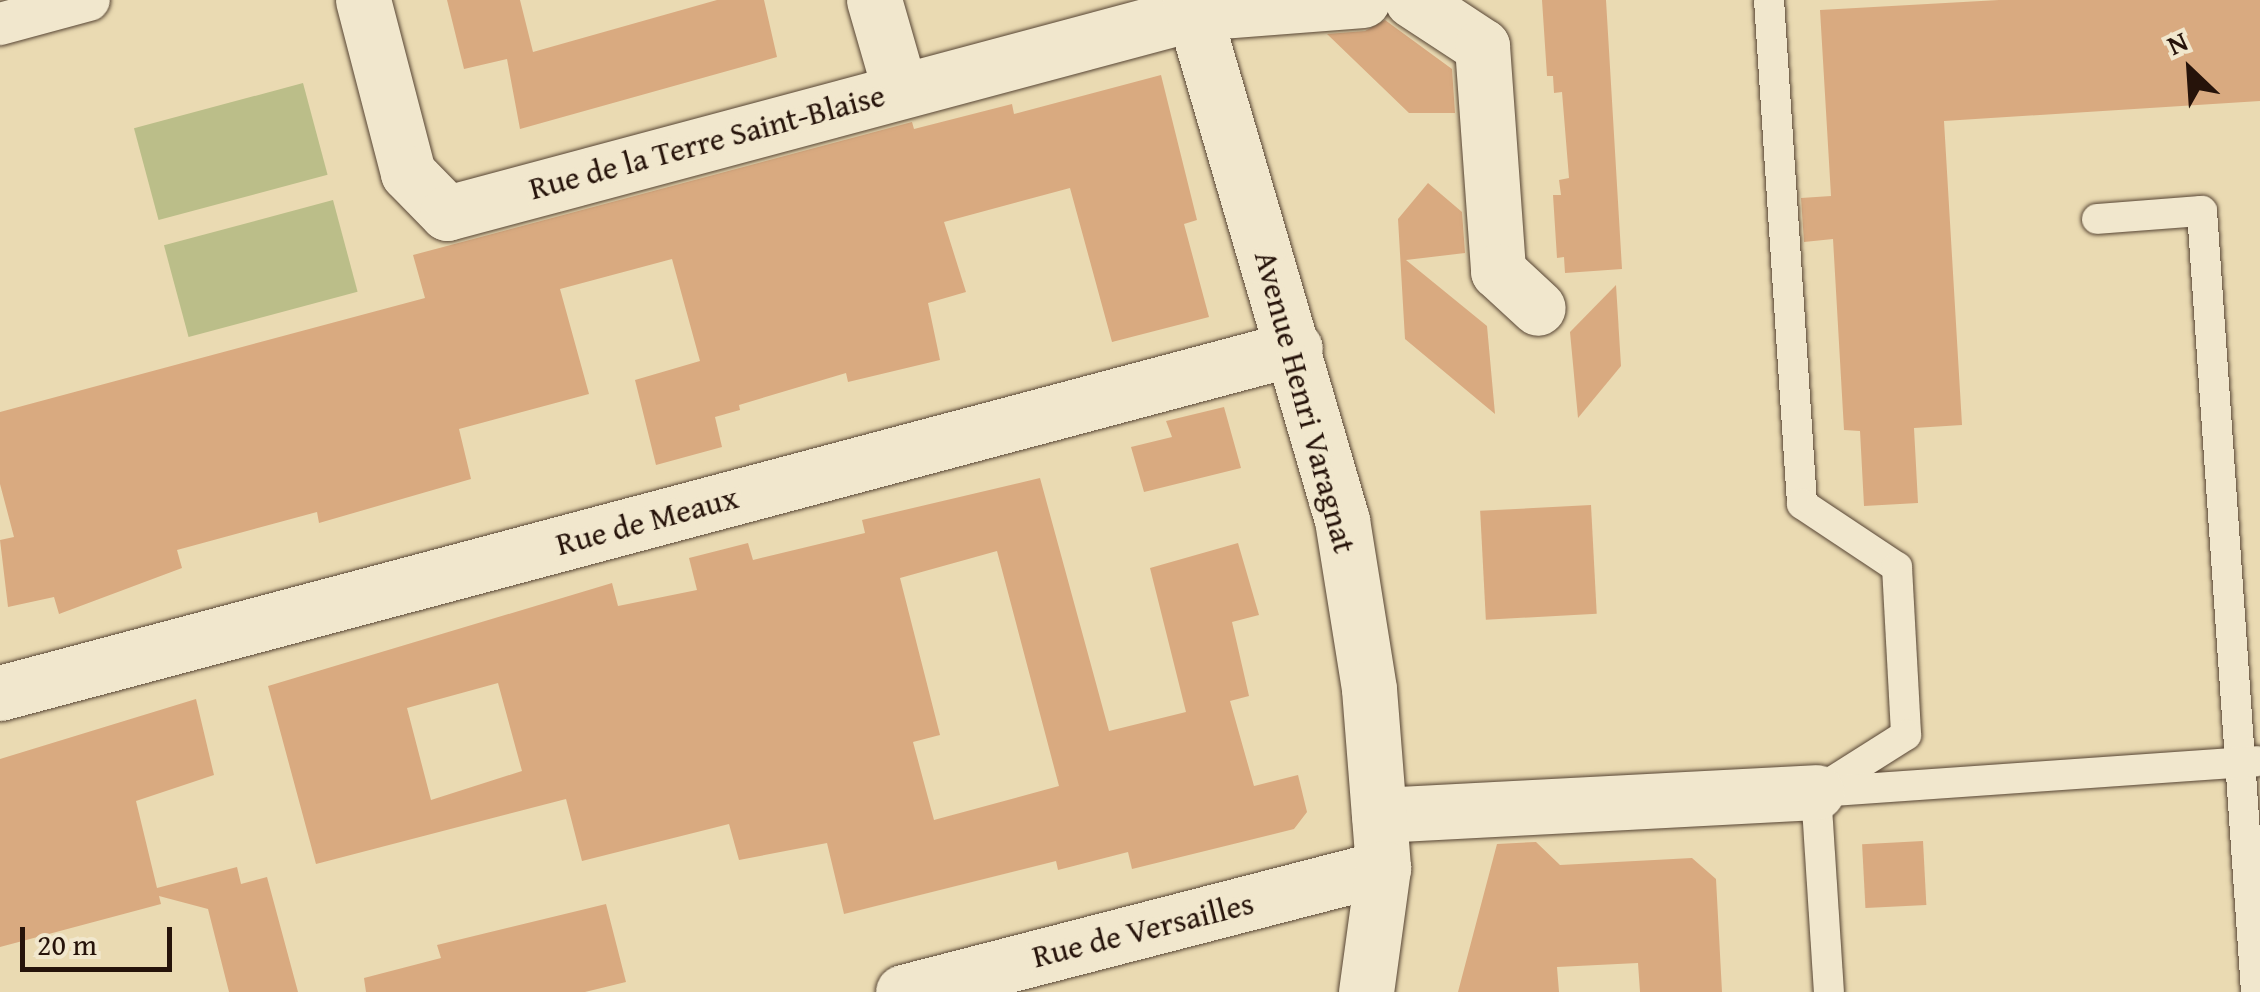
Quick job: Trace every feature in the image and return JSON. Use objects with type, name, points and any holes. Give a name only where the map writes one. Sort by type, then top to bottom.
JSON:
[{"type":"street","points":[[0,24],[89,0]]},
{"type":"street","name":"Rue de la Terre Saint-Blaise","points":[[363,0],[408,173],[446,213],[1192,7],[1362,0]]},
{"type":"street","points":[[874,0],[900,90]]},
{"type":"street","points":[[1412,0],[1482,46],[1498,270],[1538,308]]},
{"type":"street","name":"Avenue Henri Varagnat","points":[[1192,7],[1342,520],[1369,689],[1381,842],[1366,992]]},
{"type":"street","name":"Rue de Meaux","points":[[0,693],[1294,348]]},
{"type":"street","name":"Rue de Versailles","points":[[904,992],[1381,842],[1816,792]]},
{"type":"lane","points":[[1769,0],[1802,504],[1898,567],[1906,735],[1816,792]]},
{"type":"lane","points":[[2097,218],[2202,210],[2250,762],[2256,992]]},
{"type":"lane","points":[[1816,792],[2250,762]]},
{"type":"lane","points":[[1816,792],[1829,992]]},
{"type":"green space","points":[[303,83],[328,175],[159,220],[134,128]]},
{"type":"green space","points":[[333,200],[358,292],[189,337],[164,245]]},
{"type":"building","points":[[447,0],[520,0],[533,52],[717,0],[764,0],[777,57],[520,129],[507,59],[464,69]]},
{"type":"building","points":[[1542,0],[1606,0],[1622,269],[1565,273],[1564,257],[1557,258],[1553,195],[1561,195],[1559,180],[1569,178],[1562,92],[1554,93],[1553,76],[1547,76]]},
{"type":"building","points":[[1999,0],[2260,0],[2260,101],[1944,121],[1962,425],[1914,428],[1918,503],[1864,506],[1860,431],[1844,430],[1833,239],[1804,242],[1801,198],[1831,196],[1820,10]]},
{"type":"building","points":[[1385,20],[1452,69],[1455,113],[1409,113],[1327,34],[1365,31]]},
{"type":"building","points":[[1161,75],[1197,220],[1184,224],[1209,317],[1112,342],[1070,188],[944,222],[966,292],[928,303],[940,360],[848,382],[846,373],[739,405],[740,410],[715,417],[722,447],[656,465],[635,380],[700,361],[672,259],[560,289],[589,394],[459,429],[471,479],[319,523],[317,512],[177,550],[182,568],[59,614],[54,597],[8,607],[0,540],[14,537],[0,484],[0,412],[425,298],[413,255],[912,122],[914,129],[1012,104],[1014,114]]},
{"type":"building","points":[[1428,183],[1462,212],[1465,253],[1406,260],[1487,326],[1495,414],[1405,339],[1398,219]]},
{"type":"building","points":[[1616,285],[1621,366],[1578,418],[1570,332]]},
{"type":"building","points":[[1224,407],[1241,468],[1144,492],[1131,447],[1172,437],[1166,421]]},
{"type":"building","points":[[1040,478],[1109,731],[1186,712],[1150,568],[1238,543],[1259,615],[1232,622],[1249,696],[1230,701],[1254,786],[1298,775],[1307,812],[1294,829],[1132,869],[1128,852],[1058,870],[1056,861],[844,914],[827,843],[739,860],[729,824],[582,861],[566,799],[316,864],[268,686],[612,583],[618,606],[697,590],[689,558],[748,543],[753,560],[865,533],[862,520]],"holes":[[[997,551],[1059,786],[934,820],[913,742],[940,735],[900,578]],[[498,683],[522,771],[431,800],[407,708]]]},
{"type":"building","points":[[1591,505],[1597,614],[1486,620],[1480,511]]},
{"type":"building","points":[[196,699],[214,775],[136,801],[157,888],[237,867],[241,884],[267,877],[298,992],[229,992],[208,909],[159,896],[161,904],[0,947],[0,759]]},
{"type":"building","points":[[1923,841],[1926,905],[1865,908],[1862,844]]},
{"type":"building","points":[[1536,842],[1560,865],[1692,858],[1716,879],[1722,992],[1640,992],[1638,963],[1557,967],[1559,992],[1458,992],[1497,844]]},
{"type":"building","points":[[606,904],[626,982],[585,992],[366,992],[364,978],[441,958],[437,945]]}]
